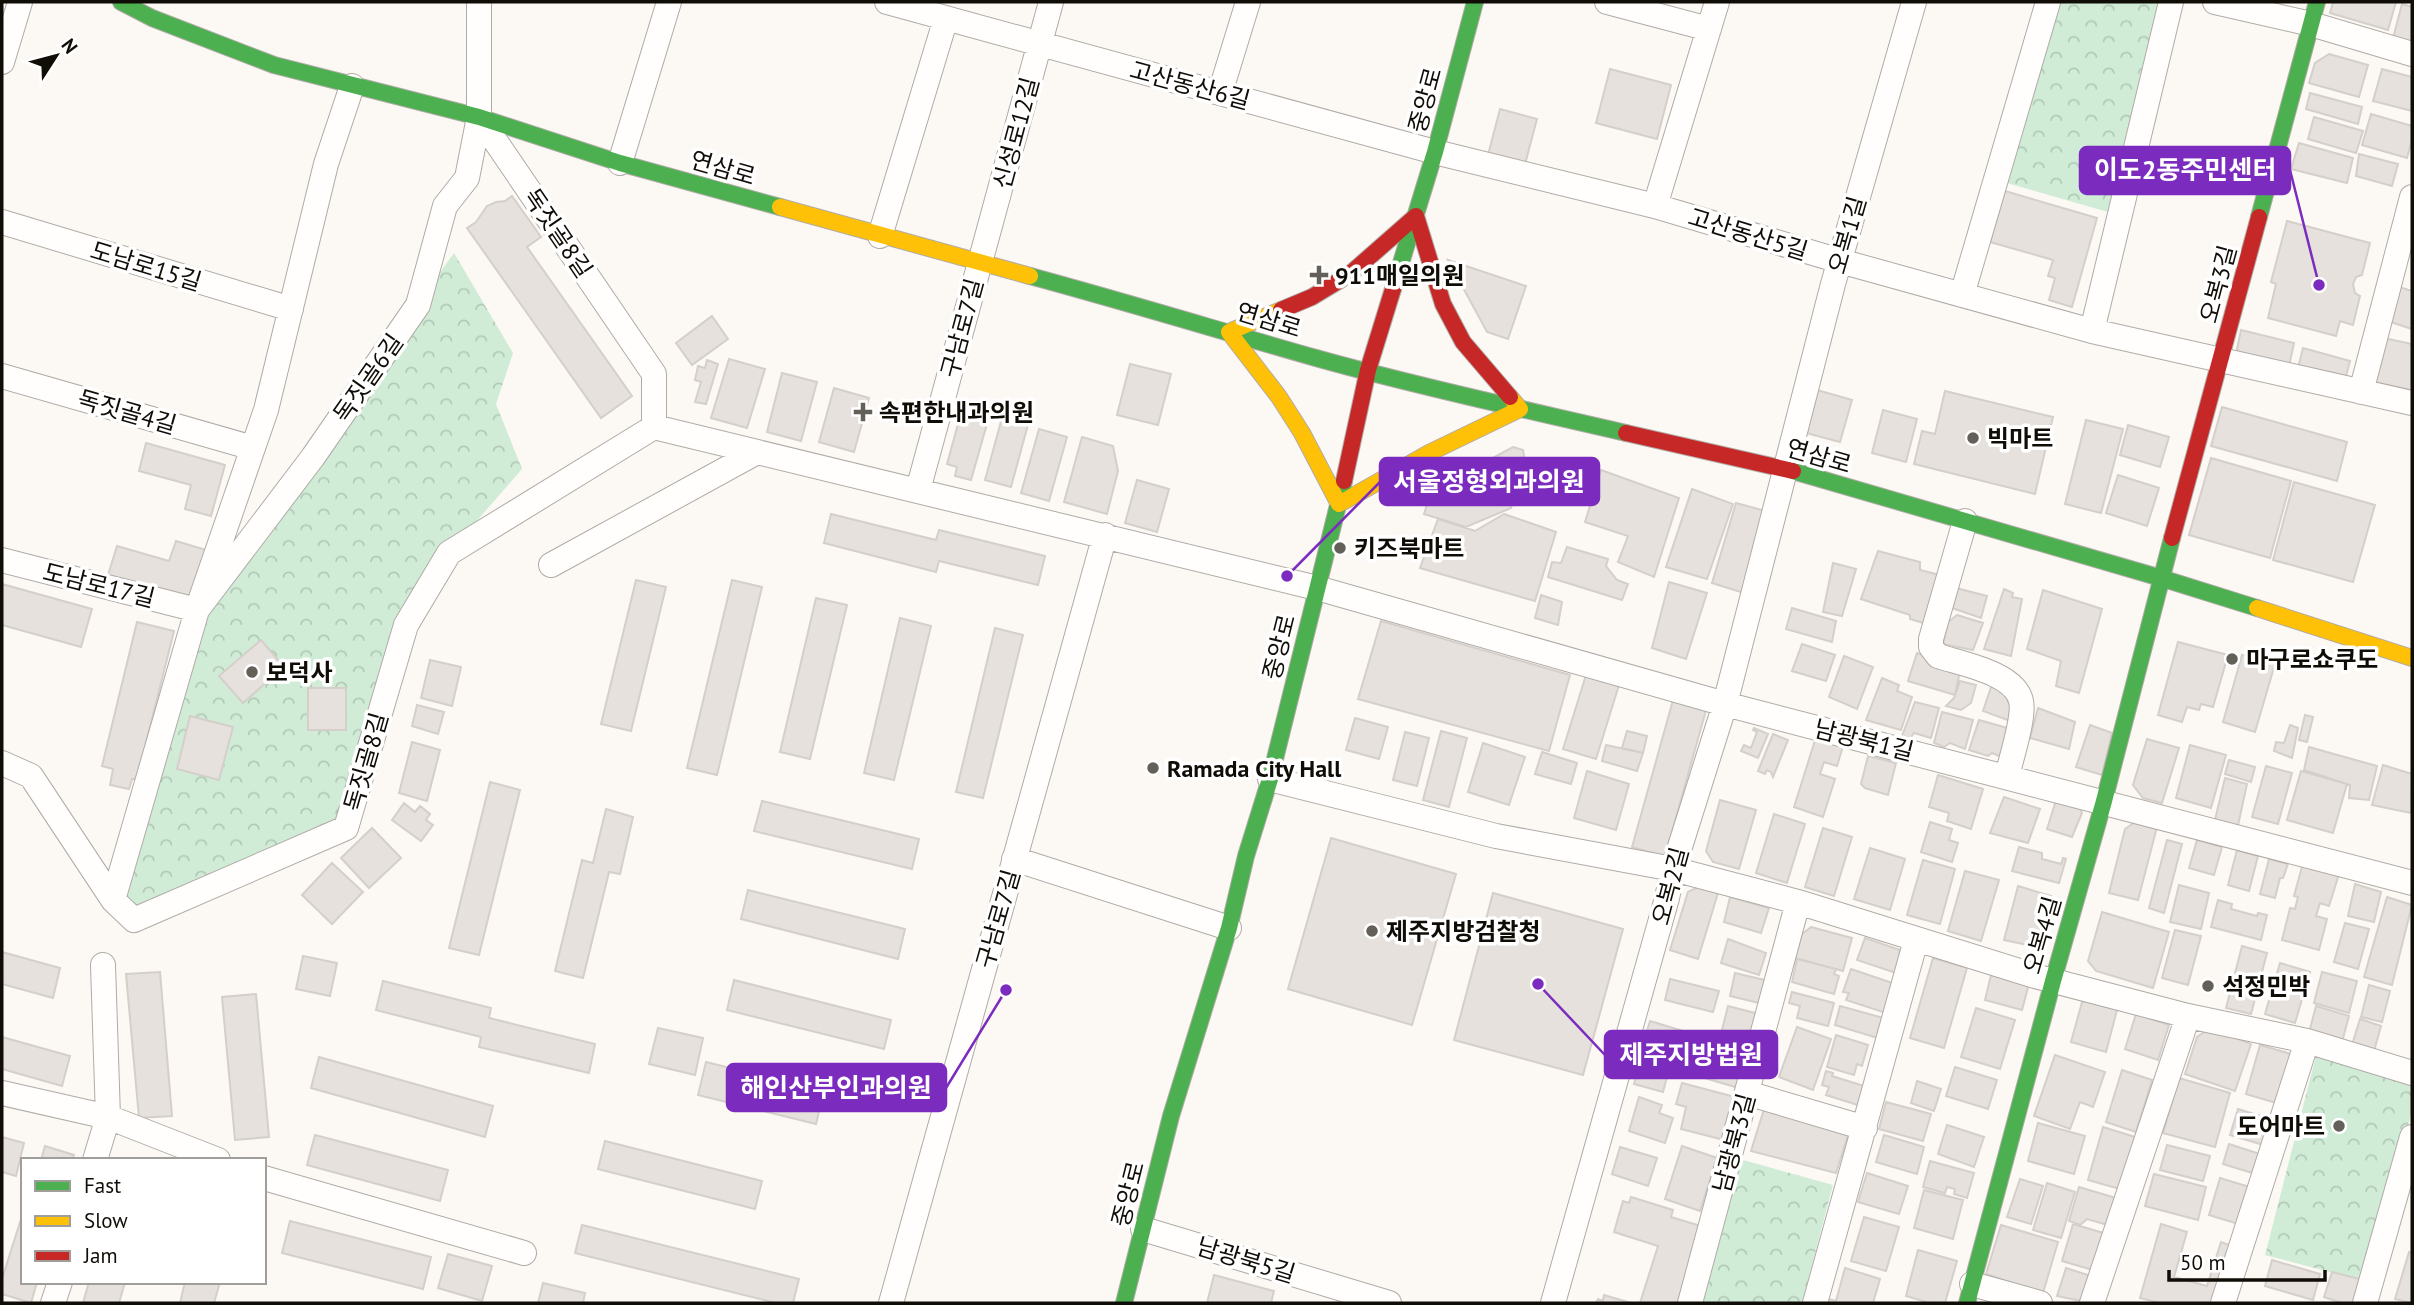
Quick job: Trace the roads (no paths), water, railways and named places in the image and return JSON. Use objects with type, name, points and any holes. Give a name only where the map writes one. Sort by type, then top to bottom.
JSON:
[{"type":"main road","name":"연삼로","points":[[121,2],[152,18],[274,65],[480,117],[620,163],[1159,311],[1316,358],[1434,389],[1785,469],[2161,578],[2412,658]]},
{"type":"main road","name":"중앙로","points":[[1124,1303],[1171,1116],[1229,928],[1246,856],[1270,779],[1339,504],[1368,370],[1435,152],[1474,2]]},
{"type":"main road","name":"오복3길","points":[[2161,578],[2314,13]]},
{"type":"main road","points":[[1416,216],[1443,304],[1463,342],[1520,409],[1429,453],[1339,504],[1303,433],[1229,332],[1312,297],[1350,274],[1416,216]]},
{"type":"main road","name":"오복4길","points":[[1969,1294],[2104,801],[2161,578]]},
{"type":"street","points":[[2,62],[20,2]]},
{"type":"street","name":"독짓골6길","points":[[197,610],[313,457],[418,305],[445,205],[467,177],[480,117],[479,2]]},
{"type":"street","points":[[620,163],[669,2]]},
{"type":"street","name":"고산동산6길","points":[[887,2],[931,10],[1040,44],[1435,152]]},
{"type":"street","name":"신성로12길","points":[[980,263],[1051,2]]},
{"type":"street","points":[[1220,93],[1248,2]]},
{"type":"street","points":[[1607,2],[1709,29]]},
{"type":"street","name":"고산동산5길","points":[[1655,206],[1717,2]]},
{"type":"street","name":"오복1길","points":[[1785,469],[1839,261],[1914,2]]},
{"type":"street","points":[[1962,295],[2048,2]]},
{"type":"street","points":[[2091,331],[2171,2]]},
{"type":"street","points":[[2215,2],[2314,13],[2412,54]]},
{"type":"street","points":[[880,236],[931,10]]},
{"type":"street","name":"독짓골6길","points":[[113,900],[197,610],[266,410],[326,163],[352,86]]},
{"type":"street","name":"독짓골8길","points":[[2,763],[31,776],[113,900],[134,920],[346,828],[406,625],[449,553],[654,427],[654,374],[480,117]]},
{"type":"street","name":"고산동산5길","points":[[1435,152],[1655,206],[1839,261],[2091,331],[2412,403]]},
{"type":"street","points":[[2361,392],[2412,197]]},
{"type":"street","name":"도남로15길","points":[[2,222],[291,309]]},
{"type":"street","name":"구남로7길","points":[[918,490],[980,263]]},
{"type":"street","name":"독짓골4길","points":[[2,376],[253,448]]},
{"type":"street","points":[[654,427],[1317,588]]},
{"type":"street","points":[[551,565],[757,452]]},
{"type":"street","name":"오복2길","points":[[1553,1303],[1673,869],[1725,704],[1785,469]]},
{"type":"street","points":[[1965,521],[1931,647],[1938,656],[2001,676],[2021,699],[2022,711],[2007,776]]},
{"type":"street","name":"구남로7길","points":[[891,1303],[1105,535]]},
{"type":"street","name":"도남로17길","points":[[2,560],[197,610]]},
{"type":"street","name":"남광북1길","points":[[1317,588],[1725,704],[2412,883]]},
{"type":"street","points":[[1270,779],[1496,836],[1673,869],[1798,902],[2053,981],[2188,1016],[2307,1041],[2412,1073]]},
{"type":"street","points":[[1014,859],[1229,928]]},
{"type":"street","name":"남광북3길","points":[[1690,1303],[1798,902]]},
{"type":"street","points":[[1815,1303],[1916,940]]},
{"type":"street","points":[[96,1158],[108,1117],[103,965]]},
{"type":"street","points":[[2092,1303],[2188,1016]]},
{"type":"street","points":[[2224,1303],[2307,1041]]},
{"type":"street","points":[[2,1093],[108,1117],[213,1158]]},
{"type":"street","points":[[1747,1093],[1865,1128]]},
{"type":"street","points":[[2365,1303],[2412,1137]]},
{"type":"street","points":[[266,1179],[524,1253]]},
{"type":"street","name":"남광북5길","points":[[1143,1228],[1375,1301]]},
{"type":"street","points":[[53,1303],[59,1284]]},
{"type":"street","points":[[1969,1294],[2039,1303]]},
{"type":"place","name":"911매일의원","points":[[1319,275]]},
{"type":"place","name":"이도2동주민센터","points":[[2319,285]]},
{"type":"place","name":"속편한내과의원","points":[[863,412]]},
{"type":"place","name":"빅마트","points":[[1973,438]]},
{"type":"place","name":"키즈북마트","points":[[1340,548]]},
{"type":"place","name":"서울정형외과의원","points":[[1287,576]]},
{"type":"place","name":"마구로쇼쿠도","points":[[2232,659]]},
{"type":"place","name":"보덕사","points":[[252,672]]},
{"type":"place","name":"Ramada City Hall","points":[[1153,768]]},
{"type":"place","name":"제주지방검찰청","points":[[1372,931]]},
{"type":"place","name":"제주지방법원","points":[[1538,984]]},
{"type":"place","name":"석정민박","points":[[2208,986]]},
{"type":"place","name":"해인산부인과의원","points":[[1006,990]]},
{"type":"place","name":"도어마트","points":[[2339,1126]]}]
